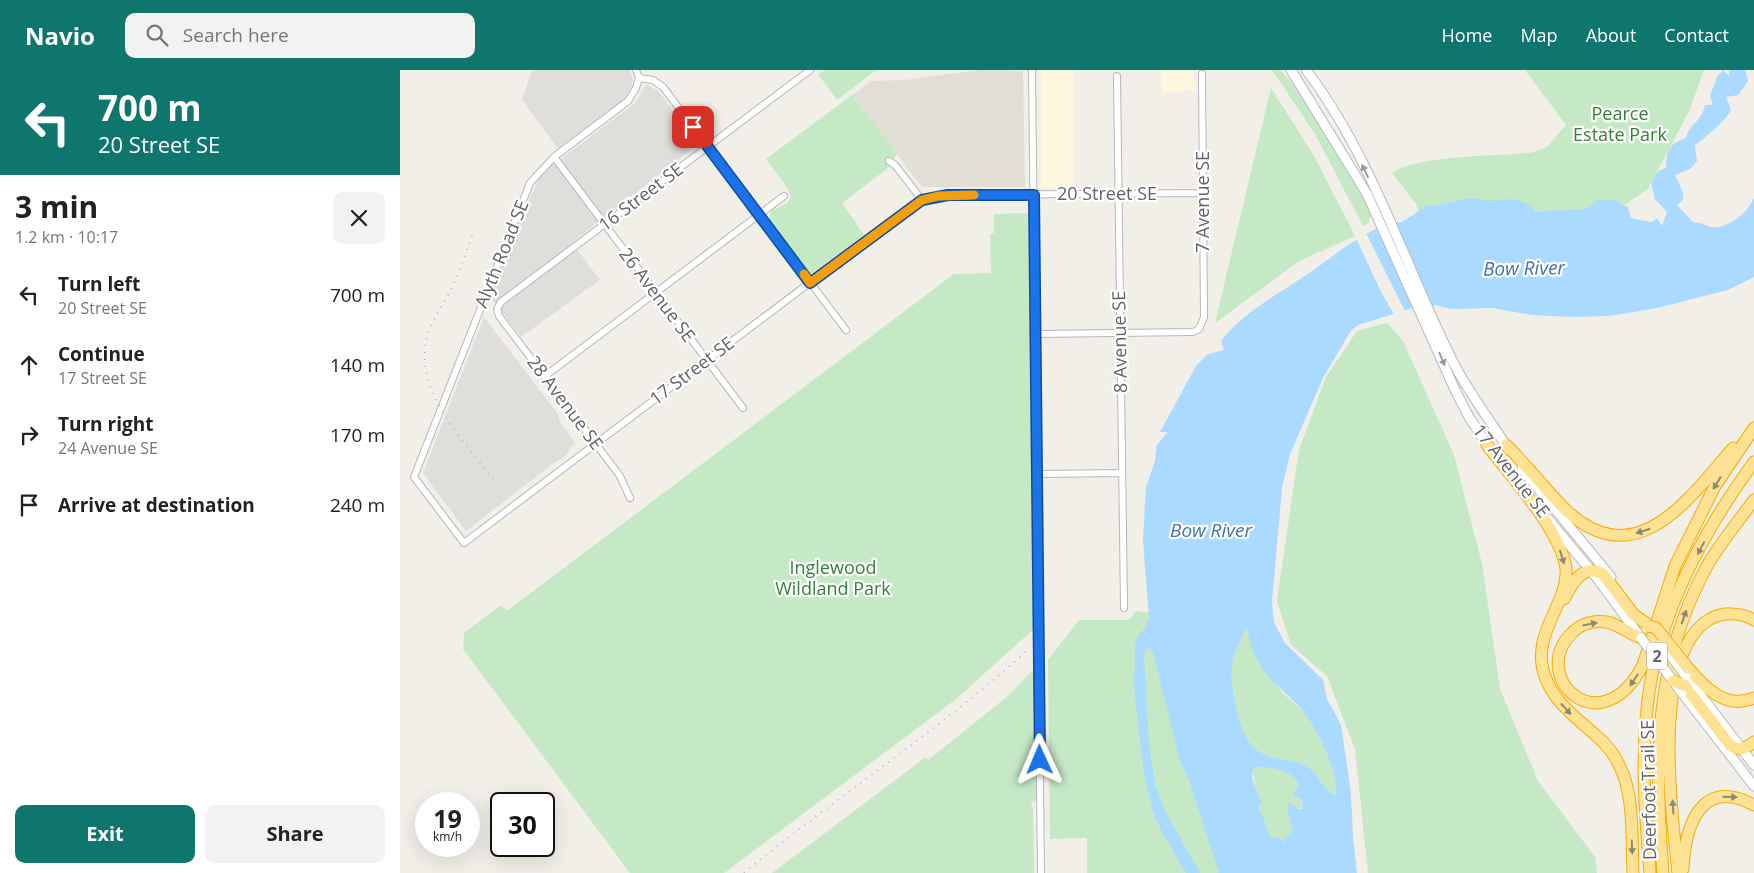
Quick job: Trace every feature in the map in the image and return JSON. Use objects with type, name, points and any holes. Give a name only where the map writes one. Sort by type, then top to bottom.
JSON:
[{"type":"highway","points":[[1506,445],[1569,513],[1584,524],[1609,533],[1631,534],[1650,529],[1668,519],[1681,507],[1745,434],[1754,428]]},
{"type":"highway","points":[[1641,638],[1610,623],[1597,622],[1582,625],[1569,635],[1560,650],[1558,666],[1566,686],[1582,699],[1600,703],[1622,694],[1631,685],[1643,664],[1675,566],[1715,486],[1754,428]]},
{"type":"highway","points":[[1487,445],[1541,515],[1562,555],[1565,577],[1543,641],[1542,658],[1544,671],[1552,690],[1568,712],[1604,743],[1613,754],[1624,775],[1631,809],[1633,873]]},
{"type":"highway","name":"Deerfoot Trail SE","points":[[1650,873],[1645,798],[1645,739],[1654,666],[1664,629],[1682,584],[1712,527],[1754,462]]},
{"type":"highway","name":"Deerfoot Trail SE","points":[[1663,873],[1658,747],[1665,682],[1685,613],[1699,582],[1724,539],[1754,500]]},
{"type":"highway","points":[[1543,641],[1571,586],[1582,573],[1590,569],[1603,574],[1634,615],[1656,628],[1683,681],[1726,742],[1734,749],[1742,749],[1754,742]]},
{"type":"highway","points":[[1678,873],[1669,752],[1669,727],[1670,704],[1683,651],[1699,627],[1715,616],[1734,614],[1754,620]]},
{"type":"highway","points":[[1683,681],[1734,701],[1754,698]]},
{"type":"highway","points":[[1683,873],[1686,838],[1693,817],[1698,810],[1713,800],[1729,796],[1754,805]]},
{"type":"main road","points":[[1284,70],[1317,111]]},
{"type":"main road","name":"17 Avenue SE","points":[[1291,70],[1382,216]]},
{"type":"main road","name":"17 Avenue SE","points":[[1306,70],[1347,135],[1426,313],[1456,392],[1487,445],[1590,569],[1641,638],[1683,681],[1754,786]]},
{"type":"main road","name":"17 Avenue SE","points":[[1426,313],[1460,376],[1518,464],[1598,560],[1647,624]]},
{"type":"main road","points":[[1742,749],[1754,765]]},
{"type":"street","points":[[636,70],[639,78],[653,80],[663,87],[846,330]]},
{"type":"street","name":"16 Street SE","points":[[497,309],[501,302],[810,70]]},
{"type":"street","points":[[1032,70],[1041,873]]},
{"type":"street","name":"7 Avenue SE","points":[[1120,333],[1192,332],[1199,329],[1204,317],[1202,74]]},
{"type":"street","name":"8 Avenue SE","points":[[1117,76],[1124,608]]},
{"type":"street","name":"Alyth Road SE","points":[[464,543],[414,477],[530,183],[554,157],[628,102],[634,94],[639,78]]},
{"type":"street","name":"26 Avenue SE","points":[[554,157],[742,408]]},
{"type":"street","points":[[890,161],[896,165],[922,200]]},
{"type":"street","name":"20 Street SE","points":[[922,200],[948,195],[1203,193]]},
{"type":"street","points":[[545,376],[784,196]]},
{"type":"street","name":"17 Street SE","points":[[464,543],[922,200]]},
{"type":"street","name":"28 Avenue SE","points":[[497,309],[499,316],[620,476],[630,498]]},
{"type":"street","points":[[1036,334],[1120,333]]},
{"type":"street","points":[[1037,474],[1121,473]]},
{"type":"shaded area","points":[[532,70],[630,70],[633,81],[627,97],[558,149],[522,100]]},
{"type":"shaded area","points":[[979,70],[1023,71],[1025,187],[922,187],[852,95],[871,81],[905,80]]},
{"type":"shaded area","points":[[1041,70],[1073,70],[1074,187],[1041,188]]},
{"type":"shaded area","points":[[1162,70],[1194,70],[1196,90],[1162,93]]},
{"type":"shaded area","points":[[646,84],[658,91],[699,143],[572,243],[600,280],[521,337],[490,297],[521,218],[541,174],[635,103]]},
{"type":"shaded area","points":[[484,317],[558,414],[559,420],[575,443],[563,458],[552,464],[466,531],[423,473]]},
{"type":"green space","points":[[825,70],[876,70],[837,100],[818,74]]},
{"type":"green space","points":[[1272,70],[1280,70],[1292,83],[1353,176],[1373,216],[1369,218],[1369,223],[1363,226],[1315,134]]},
{"type":"green space","name":"Pearce Estate Park","points":[[1525,70],[1704,70],[1689,111],[1648,189],[1602,220],[1423,221],[1416,204],[1392,173],[1421,162],[1440,159],[1535,152],[1547,147],[1566,125]]},
{"type":"green space","points":[[1271,88],[1314,156],[1355,236],[1299,261],[1215,323]]},
{"type":"green space","points":[[852,95],[897,154],[888,168],[842,203],[864,235],[812,273],[809,273],[769,219],[771,211],[787,203],[791,197],[787,187],[766,159]]},
{"type":"green space","name":"Inglewood Wildland Park","points":[[1031,213],[1035,628],[956,699],[724,873],[630,873],[463,649],[464,633],[501,605],[507,611],[954,274],[991,273],[990,234],[994,233],[994,214]]},
{"type":"green space","points":[[1387,323],[1403,341],[1454,455],[1482,564],[1500,689],[1538,781],[1595,857],[1597,873],[1368,873],[1355,749],[1327,676],[1291,645],[1277,601],[1299,450],[1326,377],[1357,331]]},
{"type":"green space","points":[[1136,611],[1152,613],[1223,873],[1087,873],[1087,838],[1050,839],[1048,660],[1079,620],[1125,620],[1130,619]]},
{"type":"green space","points":[[1246,626],[1265,668],[1280,690],[1302,711],[1316,730],[1327,753],[1335,777],[1335,795],[1327,790],[1309,768],[1295,762],[1258,752],[1247,740],[1236,707],[1232,671],[1234,653]]},
{"type":"green space","points":[[1035,668],[1036,800],[1031,802],[1033,811],[1034,873],[772,873],[926,757],[928,760],[937,753],[1008,696]]},
{"type":"green space","points":[[1257,767],[1275,769],[1287,773],[1299,785],[1292,796],[1301,799],[1303,805],[1302,809],[1289,806],[1288,812],[1293,832],[1284,846],[1270,837],[1265,825],[1253,774],[1253,769]]},
{"type":"water","name":"Bow River","points":[[1723,70],[1729,76],[1729,70],[1745,70],[1748,81],[1738,95],[1726,97],[1731,110],[1729,114],[1715,129],[1695,145],[1697,161],[1690,169],[1675,175],[1683,192],[1683,200],[1677,205],[1694,223],[1719,227],[1738,218],[1748,208],[1754,198],[1754,277],[1728,290],[1657,308],[1609,316],[1532,315],[1492,308],[1450,309],[1436,305],[1413,308],[1358,325],[1350,332],[1323,378],[1290,454],[1282,488],[1272,602],[1274,622],[1284,642],[1323,680],[1327,699],[1341,725],[1351,793],[1357,873],[1219,873],[1189,780],[1180,761],[1153,652],[1150,648],[1144,653],[1149,744],[1155,784],[1165,811],[1200,873],[1186,873],[1161,830],[1153,812],[1144,775],[1134,687],[1135,646],[1137,637],[1145,628],[1149,617],[1143,541],[1146,487],[1155,461],[1157,445],[1168,432],[1160,432],[1196,366],[1208,354],[1224,350],[1221,341],[1253,310],[1356,240],[1380,227],[1402,222],[1428,205],[1473,198],[1487,201],[1513,199],[1531,205],[1535,212],[1582,209],[1589,207],[1598,200],[1610,201],[1616,199],[1622,205],[1628,207],[1631,218],[1652,222],[1657,218],[1662,226],[1667,212],[1655,199],[1651,183],[1658,171],[1666,168],[1670,148],[1675,143],[1686,138],[1690,129],[1703,112],[1705,105],[1713,105],[1710,96],[1717,77]],"holes":[[[1246,627],[1257,660],[1262,668],[1273,682],[1299,707],[1316,730],[1327,753],[1335,777],[1335,795],[1327,790],[1309,768],[1259,752],[1248,740],[1235,705],[1232,679],[1233,659]],[[1257,767],[1275,769],[1287,773],[1299,785],[1292,796],[1301,799],[1303,805],[1302,809],[1298,809],[1289,802],[1287,808],[1293,832],[1284,838],[1284,845],[1279,837],[1270,837],[1259,806],[1261,802],[1252,778],[1253,769]]]},
{"type":"pier","points":[[1366,233],[1406,313],[1395,316],[1381,292],[1356,238]]},
{"type":"railway","points":[[472,236],[455,281],[428,333],[425,354],[427,374],[442,412],[493,479]]},
{"type":"railway","points":[[744,873],[960,707],[1029,649]]},
{"type":"slow traffic","points":[[804,274],[810,283],[922,200],[948,195],[974,195]]},
{"type":"route","points":[[693,127],[810,283],[922,200],[948,195],[1034,195],[1040,760]]}]
